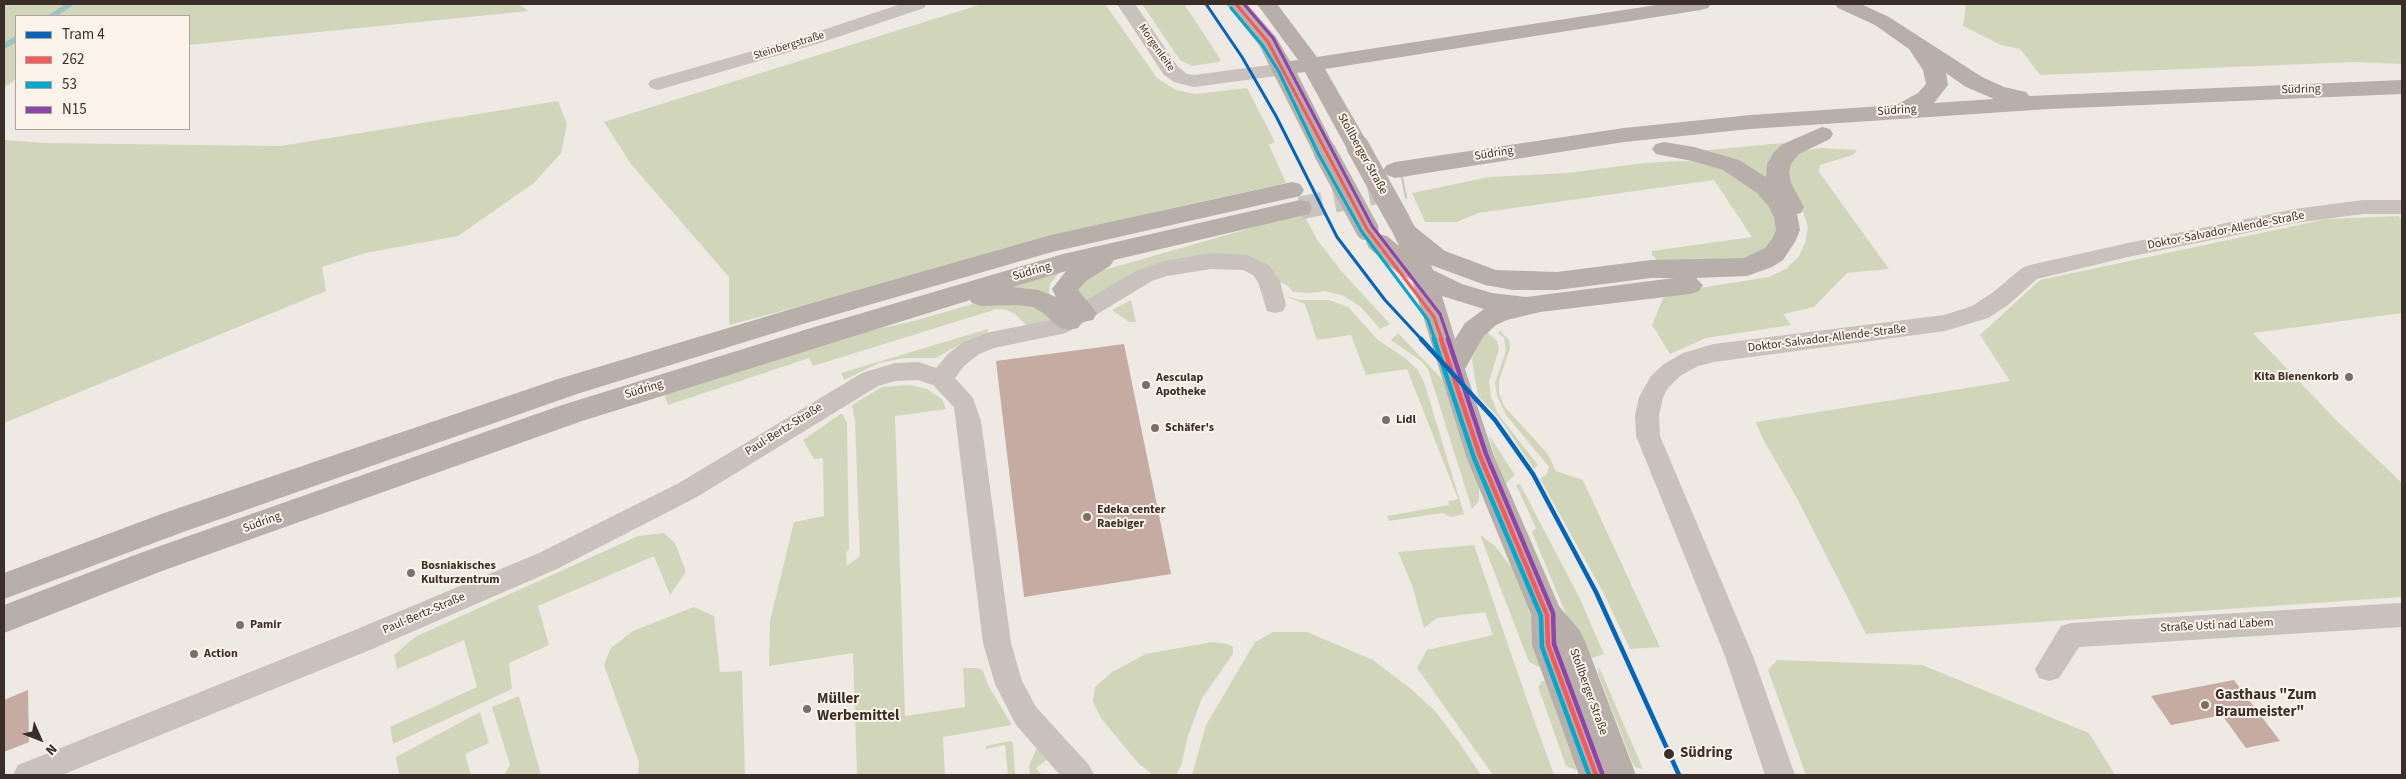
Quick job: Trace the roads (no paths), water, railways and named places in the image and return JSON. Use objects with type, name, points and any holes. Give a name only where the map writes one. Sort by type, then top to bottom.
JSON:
[{"type":"main road","points":[[1236,4],[1268,42],[1284,69],[1325,152],[1373,236],[1407,267],[1419,283],[1484,300],[1513,304],[1540,303],[1721,282],[1756,276],[1775,269],[1786,260],[1796,246],[1799,231],[1796,216],[1779,183],[1777,173],[1779,164],[1782,157],[1791,149],[1822,134]]},
{"type":"main road","name":"Stollberger Straße","points":[[1267,4],[1312,65],[1402,226],[1419,283],[1434,317],[1480,456],[1547,614],[1569,641],[1619,775]]},
{"type":"main road","points":[[1284,69],[1701,4]]},
{"type":"main road","points":[[1845,4],[1882,21],[1957,72],[1985,87],[1998,93],[2049,102]]},
{"type":"main road","points":[[1903,110],[1926,98],[1937,86],[1934,70],[1919,49],[1906,36]]},
{"type":"main road","name":"Südring","points":[[2402,87],[2272,91],[2049,102],[1903,110],[1750,122],[1624,135],[1400,179],[1491,172],[1664,148],[1822,134],[2024,121],[2402,103]]},
{"type":"main road","points":[[1419,283],[1444,270],[1475,274],[1494,279],[1534,283],[1651,270],[1728,269],[1747,267],[1763,261],[1774,254],[1784,242],[1788,230],[1786,217],[1778,201],[1765,188],[1731,165],[1694,154],[1664,148]]},
{"type":"main road","name":"Südring","points":[[4,586],[175,522],[568,386],[798,316],[1051,244],[1296,199],[1136,246],[1063,263],[572,413],[160,559],[4,620]]},
{"type":"main road","points":[[1402,226],[1436,257],[1475,274]]},
{"type":"main road","points":[[1076,317],[1066,294],[1066,285],[1091,265],[1136,246]]},
{"type":"main road","points":[[928,303],[988,296],[1029,297],[1076,317]]},
{"type":"main road","points":[[1451,369],[1464,344],[1487,318],[1501,312],[1540,303]]},
{"type":"main road","name":"Stollberger Straße","points":[[1547,614],[1548,645],[1596,775]]},
{"type":"street","name":"Steinbergstraße","points":[[658,84],[811,40],[918,4]]},
{"type":"street","name":"Morgenleite","points":[[1126,4],[1171,72],[1181,78],[1194,81],[1284,69]]},
{"type":"street","name":"Doktor-Salvador-Allende-Straße","points":[[1780,775],[1739,656],[1648,436],[1647,415],[1651,397],[1659,382],[1672,370],[1691,359],[1714,353],[1945,323],[1980,312],[2000,299],[2030,273],[2128,250],[2295,216],[2363,207],[2402,207]]},
{"type":"street","points":[[941,379],[956,360],[971,348],[984,342],[1058,327],[1144,276],[1164,269],[1211,261],[1230,261],[1248,264],[1261,270],[1272,288],[1275,306]]},
{"type":"street","name":"Paul-Bertz-Straße","points":[[28,775],[360,641],[548,561],[688,490],[870,379],[895,372],[919,371],[941,379],[964,404],[969,421],[997,643],[1009,684],[1026,716],[1078,775]]},
{"type":"street","name":"Straße Usti nad Labem","points":[[2050,669],[2071,635],[2402,615]]},
{"type":"waterway","points":[[54,15],[70,4]]},
{"type":"waterway","points":[[4,46],[15,40]]},
{"type":"tunnel","points":[[1300,208],[1405,187]]},
{"type":"tram line","name":"4","points":[[1206,4],[1242,57],[1276,116],[1337,237],[1385,300],[1495,420],[1533,474],[1596,592],[1679,775]]},
{"type":"place","name":"Kita Bienenkorb","points":[[2349,377]]},
{"type":"place","name":"Aesculap Apotheke","points":[[1146,385]]},
{"type":"place","name":"Lidl","points":[[1386,420]]},
{"type":"place","name":"Schäfer's","points":[[1155,428]]},
{"type":"place","name":"Edeka center Raebiger","points":[[1087,517]]},
{"type":"place","name":"Bosniakisches Kulturzentrum","points":[[411,573]]},
{"type":"place","name":"Pamir","points":[[240,625]]},
{"type":"place","name":"Action","points":[[194,654]]},
{"type":"place","name":"Gasthaus \"Zum Braumeister\"","points":[[2205,705]]},
{"type":"place","name":"Müller Werbemittel","points":[[807,709]]},
{"type":"place","name":"Südring","points":[[1669,754]]}]
